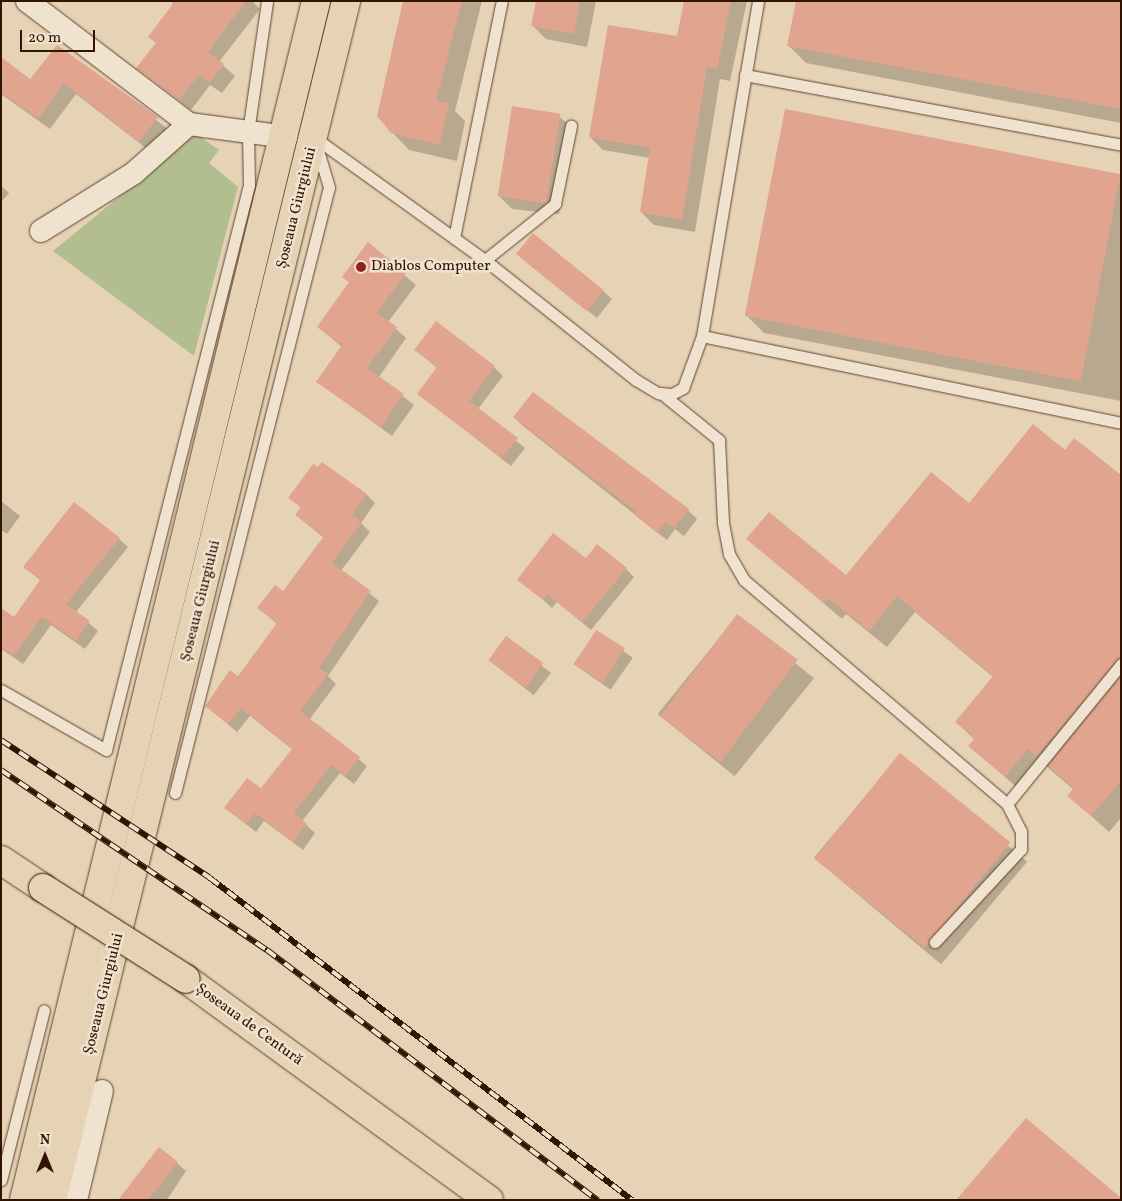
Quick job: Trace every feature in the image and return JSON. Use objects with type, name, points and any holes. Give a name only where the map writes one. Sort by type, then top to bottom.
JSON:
[{"type":"main road","name":"Șoseaua Giurgiului","points":[[24,1200],[286,137],[316,1]]},
{"type":"main road","name":"Șoseaua Giurgiului","points":[[52,1200],[315,138],[346,1]]},
{"type":"main road","name":"Șoseaua de Centură","points":[[1,860],[186,979],[489,1200]]},
{"type":"street","points":[[27,1],[189,124],[286,137]]},
{"type":"street","points":[[41,230],[134,173],[189,124]]},
{"type":"street","points":[[76,1200],[102,1091]]},
{"type":"lane","points":[[1,690],[106,750],[249,185],[248,132],[267,1]]},
{"type":"lane","points":[[454,238],[502,1]]},
{"type":"lane","points":[[662,393],[683,388],[702,336],[758,1]]},
{"type":"lane","points":[[745,74],[1121,145]]},
{"type":"lane","points":[[485,260],[555,204],[572,126]]},
{"type":"lane","points":[[315,138],[485,260],[636,380],[662,393],[719,440],[722,523],[730,554],[744,580],[1007,804],[1020,831],[1020,849],[935,942]]},
{"type":"lane","points":[[175,793],[328,187],[315,138]]},
{"type":"lane","points":[[702,336],[1121,423]]},
{"type":"lane","points":[[1007,804],[1121,664]]},
{"type":"lane","points":[[1,1180],[44,1010]]},
{"type":"green space","points":[[196,134],[219,150],[209,163],[238,187],[194,356],[53,251]]},
{"type":"building","points":[[175,1],[246,1],[208,52],[224,64],[210,83],[199,75],[179,100],[136,68],[156,43],[148,37]]},
{"type":"building","points":[[403,1],[462,1],[436,101],[449,103],[440,145],[391,133],[377,116]]},
{"type":"building","points":[[536,1],[580,1],[574,34],[531,26]]},
{"type":"building","points":[[684,1],[731,1],[717,69],[707,67],[682,220],[640,212],[650,148],[589,137],[608,25],[677,36]]},
{"type":"building","points":[[796,1],[1121,1],[1121,109],[787,46]]},
{"type":"building","points":[[57,45],[158,117],[139,142],[64,83],[38,119],[1,92],[1,57],[30,79]]},
{"type":"building","points":[[512,106],[560,114],[546,204],[498,196]]},
{"type":"building","points":[[785,109],[1121,174],[1080,381],[745,316]]},
{"type":"building","points":[[533,233],[604,290],[587,311],[516,254]]},
{"type":"building","points":[[368,242],[406,273],[377,313],[397,327],[367,368],[404,394],[381,427],[316,382],[342,345],[317,327],[349,282],[342,277]]},
{"type":"building","points":[[436,321],[495,366],[469,401],[518,438],[502,458],[417,394],[437,367],[414,350]]},
{"type":"building","points":[[533,392],[689,509],[674,528],[666,522],[657,533],[635,515],[637,512],[513,417]]},
{"type":"building","points":[[1033,424],[1065,450],[1074,438],[1121,475],[1121,657],[1036,756],[1028,749],[1005,777],[968,746],[975,738],[955,722],[993,676],[897,596],[869,631],[828,598],[824,603],[746,539],[769,512],[846,575],[931,472],[969,503]]},
{"type":"building","points":[[322,462],[367,494],[352,515],[362,522],[332,563],[371,591],[319,668],[328,674],[300,711],[360,757],[345,776],[331,765],[294,813],[307,824],[293,842],[255,813],[246,824],[224,808],[247,778],[261,788],[292,749],[241,708],[228,724],[205,706],[230,670],[238,676],[277,623],[257,608],[275,585],[283,591],[324,536],[295,515],[301,507],[288,498],[313,464],[318,467]]},
{"type":"building","points":[[74,502],[120,538],[66,604],[90,621],[76,641],[42,617],[13,656],[1,647],[1,608],[14,617],[40,580],[23,567]]},
{"type":"building","points":[[553,533],[586,558],[597,544],[627,568],[582,622],[547,594],[543,600],[517,580]]},
{"type":"building","points":[[737,614],[798,660],[721,762],[660,716]]},
{"type":"building","points":[[596,630],[625,648],[603,683],[574,665]]},
{"type":"building","points":[[506,636],[543,663],[526,687],[488,660]]},
{"type":"building","points":[[1121,676],[1121,781],[1091,816],[1067,796],[1074,788],[1048,766]]},
{"type":"building","points":[[900,753],[1010,842],[925,948],[814,859]]},
{"type":"building","points":[[1026,1118],[1121,1198],[1121,1200],[956,1200]]},
{"type":"building","points":[[159,1147],[178,1162],[148,1200],[118,1200]]},
{"type":"railway","points":[[1,740],[210,878],[632,1200]]},
{"type":"railway","points":[[1,770],[267,950],[598,1200]]},
{"type":"place","name":"Diablos Computer","points":[[361,267]]}]
